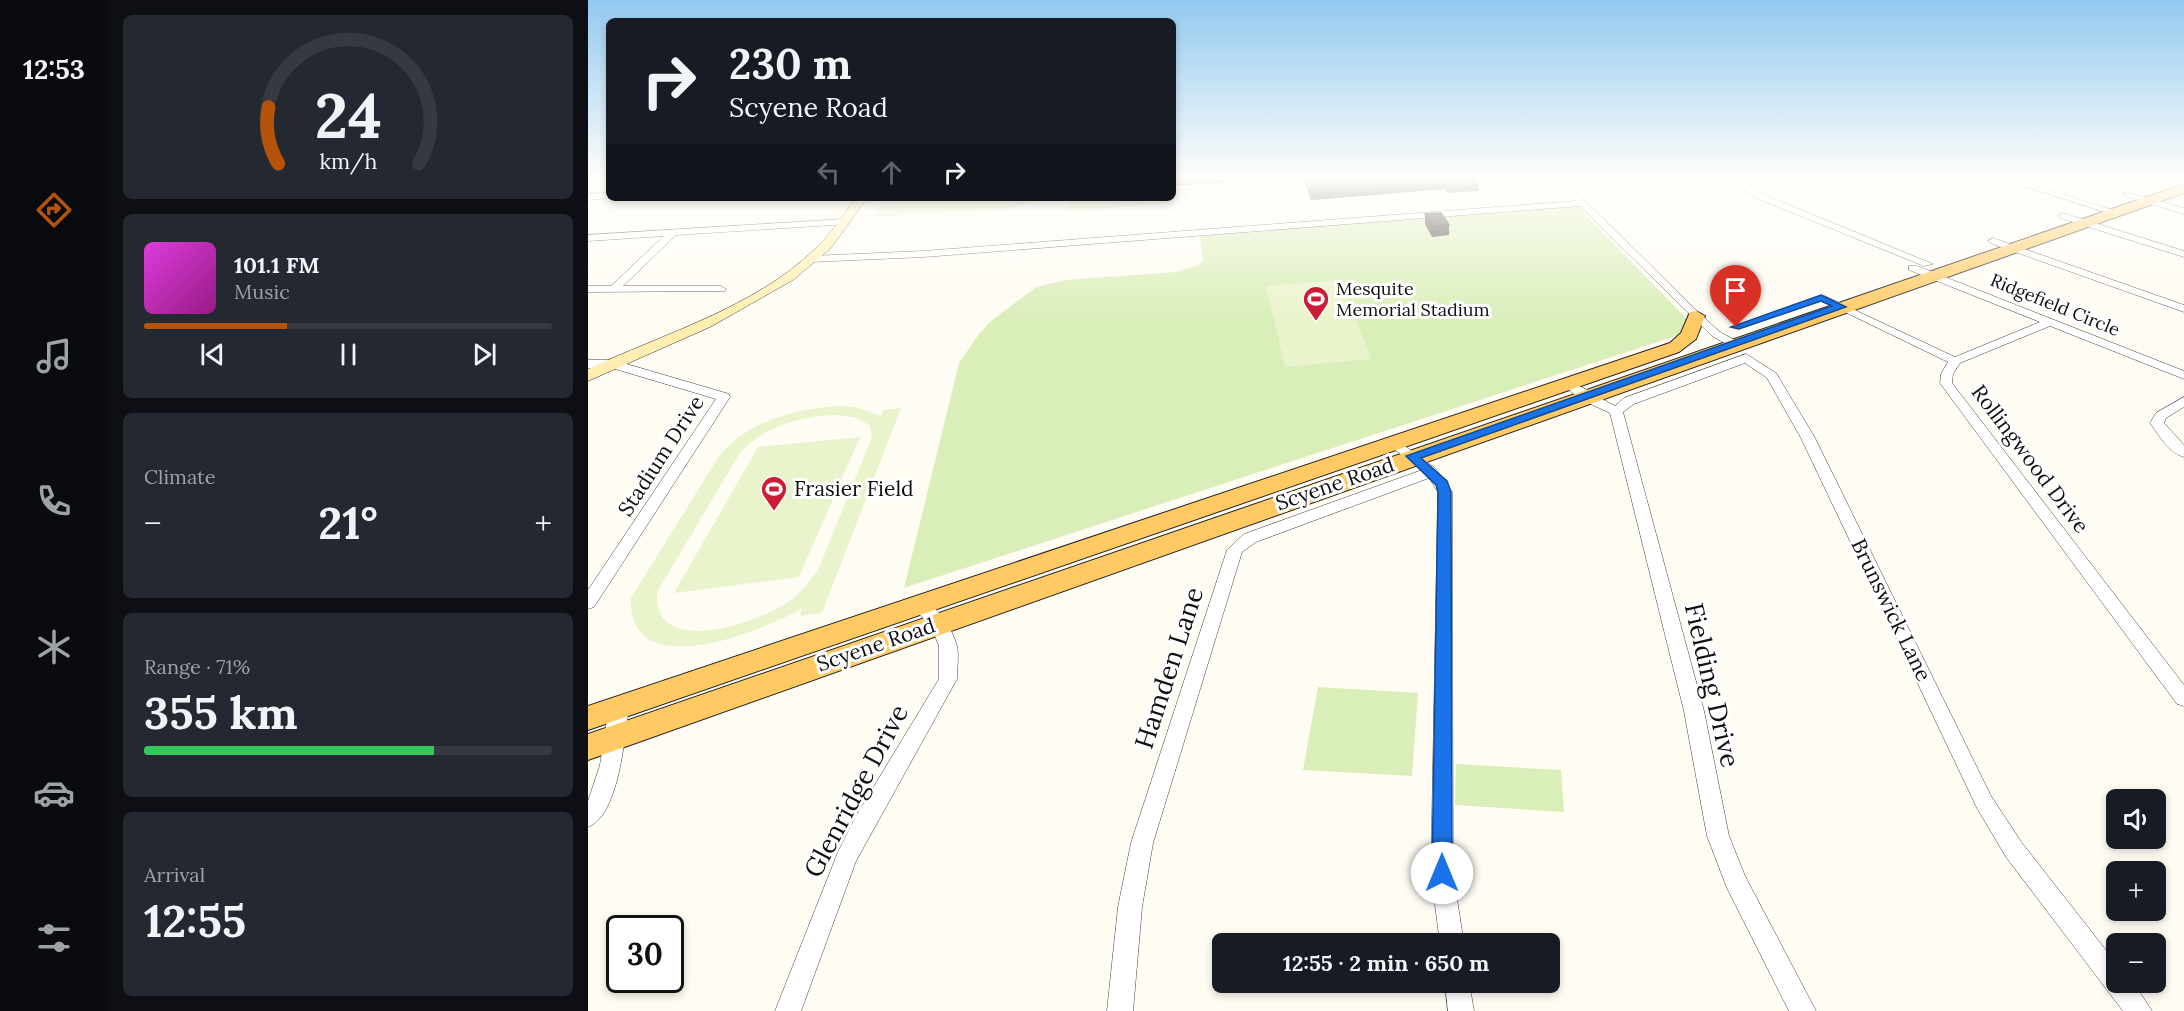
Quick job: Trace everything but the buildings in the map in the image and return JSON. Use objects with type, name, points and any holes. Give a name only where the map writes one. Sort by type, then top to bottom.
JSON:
[{"type":"main road","points":[[588,376],[764,291],[816,255],[843,225]]},
{"type":"main road","name":"Scyene Road","points":[[1929,269],[1993,241],[2049,225]]},
{"type":"main road","name":"Scyene Road","points":[[588,747],[938,623],[1404,450],[1929,269],[2015,248],[2064,225]]},
{"type":"main road","points":[[1677,346],[1689,335],[1696,316]]},
{"type":"main road","name":"Scyene Road","points":[[1577,390],[1677,346],[1725,339]]},
{"type":"main road","name":"Scyene Road","points":[[588,717],[919,605],[1404,450]]},
{"type":"street","points":[[588,238],[796,225]]},
{"type":"street","points":[[816,255],[924,254],[1281,225]]},
{"type":"street","points":[[1604,225],[1696,316],[1725,339]]},
{"type":"street","name":"Ridgefield Circle","points":[[1827,225],[2050,322],[2184,375]]},
{"type":"street","points":[[2115,225],[2184,254]]},
{"type":"street","points":[[615,288],[673,233]]},
{"type":"street","points":[[1993,241],[2184,309]]},
{"type":"street","points":[[588,290],[721,289]]},
{"type":"street","points":[[1831,302],[1955,361],[2050,322]]},
{"type":"street","name":"Brunswick Lane","points":[[1616,411],[1629,401],[1746,358],[1772,376],[1808,438],[1984,802],[2014,850],[2106,968]]},
{"type":"street","name":"Rollingwood Drive","points":[[1955,361],[1947,374],[1946,383],[2184,699]]},
{"type":"street","points":[[588,364],[613,364]]},
{"type":"street","name":"Stadium Drive","points":[[588,603],[724,397],[613,364]]},
{"type":"street","points":[[1577,390],[1616,411]]},
{"type":"street","points":[[2184,400],[2161,416],[2157,423],[2166,436],[2184,453]]},
{"type":"street","name":"Fielding Drive","points":[[1616,411],[1694,711],[1718,836],[1735,881],[1803,1011]]},
{"type":"street","points":[[1404,450],[1431,472],[1442,484],[1445,492],[1442,873],[1450,933]]},
{"type":"street","name":"Hamden Lane","points":[[1120,1011],[1130,907],[1142,843],[1235,550],[1250,538],[1431,472]]},
{"type":"street","name":"Glenridge Drive","points":[[788,1011],[846,859],[864,823],[948,679],[948,646],[938,623],[919,605]]},
{"type":"street","points":[[588,818],[596,809],[602,794],[615,737],[619,706]]},
{"type":"street","points":[[1459,993],[1461,1011]]},
{"type":"street","name":"Brunswick Lane","points":[[2125,993],[2139,1011]]},
{"type":"green space","name":"Mesquite Memorial Stadium","points":[[1333,225],[1596,225],[1688,320],[1682,334],[904,588],[959,363],[979,334],[991,321],[1036,287],[1066,280],[1175,272],[1197,266],[1203,261],[1200,235]]},
{"type":"green space","name":"Mesquite Memorial Stadium","points":[[1340,280],[1371,359],[1285,367],[1266,286]]},
{"type":"green space","points":[[835,406],[856,407],[881,416],[883,410],[901,408],[822,613],[800,616],[802,608],[758,629],[729,639],[700,645],[673,646],[650,640],[636,625],[631,598],[719,456],[743,434],[772,419],[787,414]],"holes":[[[838,415],[858,418],[870,426],[872,437],[818,570],[804,588],[787,603],[772,611],[731,626],[708,630],[688,630],[671,625],[660,613],[657,592],[740,453],[761,435],[798,420]]]},
{"type":"green space","name":"Frasier Field","points":[[860,437],[799,577],[674,593],[758,447]]},
{"type":"green space","points":[[1318,687],[1418,693],[1412,776],[1303,770]]},
{"type":"green space","points":[[1456,764],[1561,770],[1564,812],[1455,805]]},
{"type":"place","name":"Mesquite Memorial Stadium","points":[[1316,322]]},
{"type":"place","name":"Frasier Field","points":[[774,512]]},
{"type":"route","points":[[1442,873],[1445,492],[1442,484],[1412,456],[1841,307],[1821,298],[1736,327]]}]
